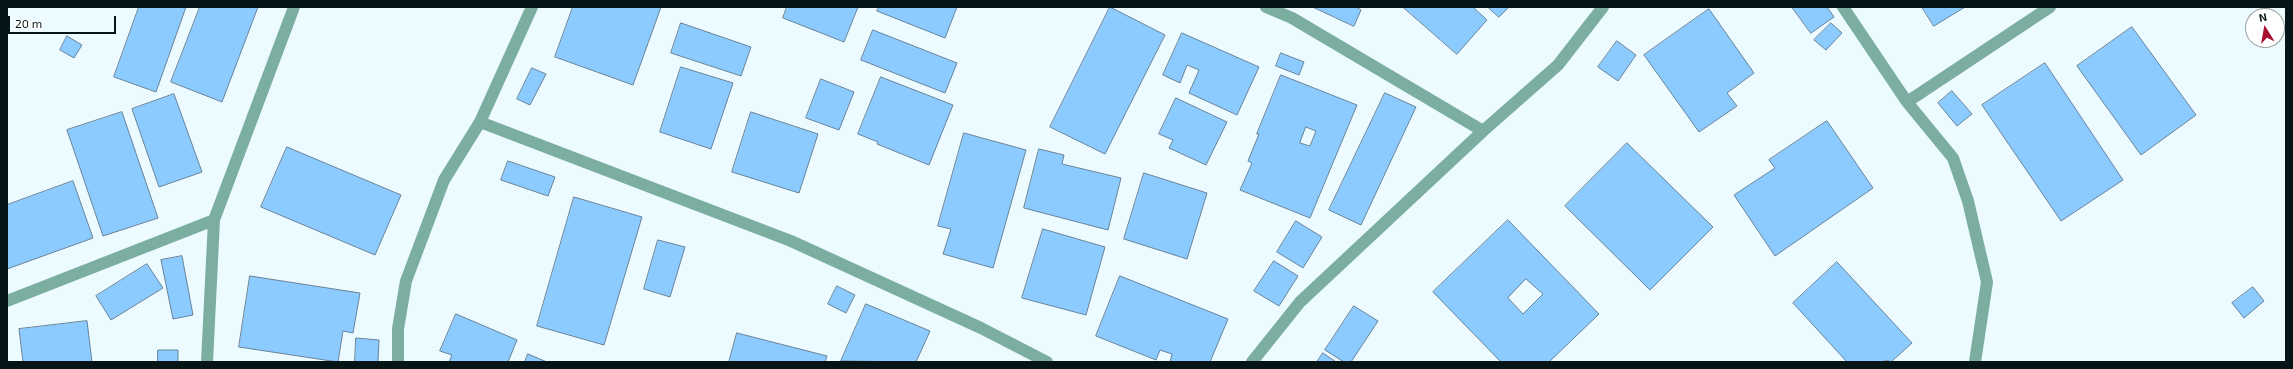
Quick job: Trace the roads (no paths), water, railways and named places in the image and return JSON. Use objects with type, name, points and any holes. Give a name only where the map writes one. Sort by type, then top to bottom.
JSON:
[{"type":"street","points":[[207,362],[214,220],[294,7]]},
{"type":"street","points":[[398,362],[398,328],[406,281],[444,180],[480,122],[532,7]]},
{"type":"street","points":[[1266,7],[1292,18],[1483,131]]},
{"type":"street","points":[[1252,362],[1300,302],[1483,131],[1558,65],[1603,7]]},
{"type":"street","points":[[1842,7],[1907,102],[1952,158],[1968,201],[1987,282],[1975,362]]},
{"type":"street","points":[[1907,102],[2050,7]]},
{"type":"street","points":[[480,122],[791,241],[981,328],[1047,362]]},
{"type":"street","points":[[7,301],[214,220]]}]
